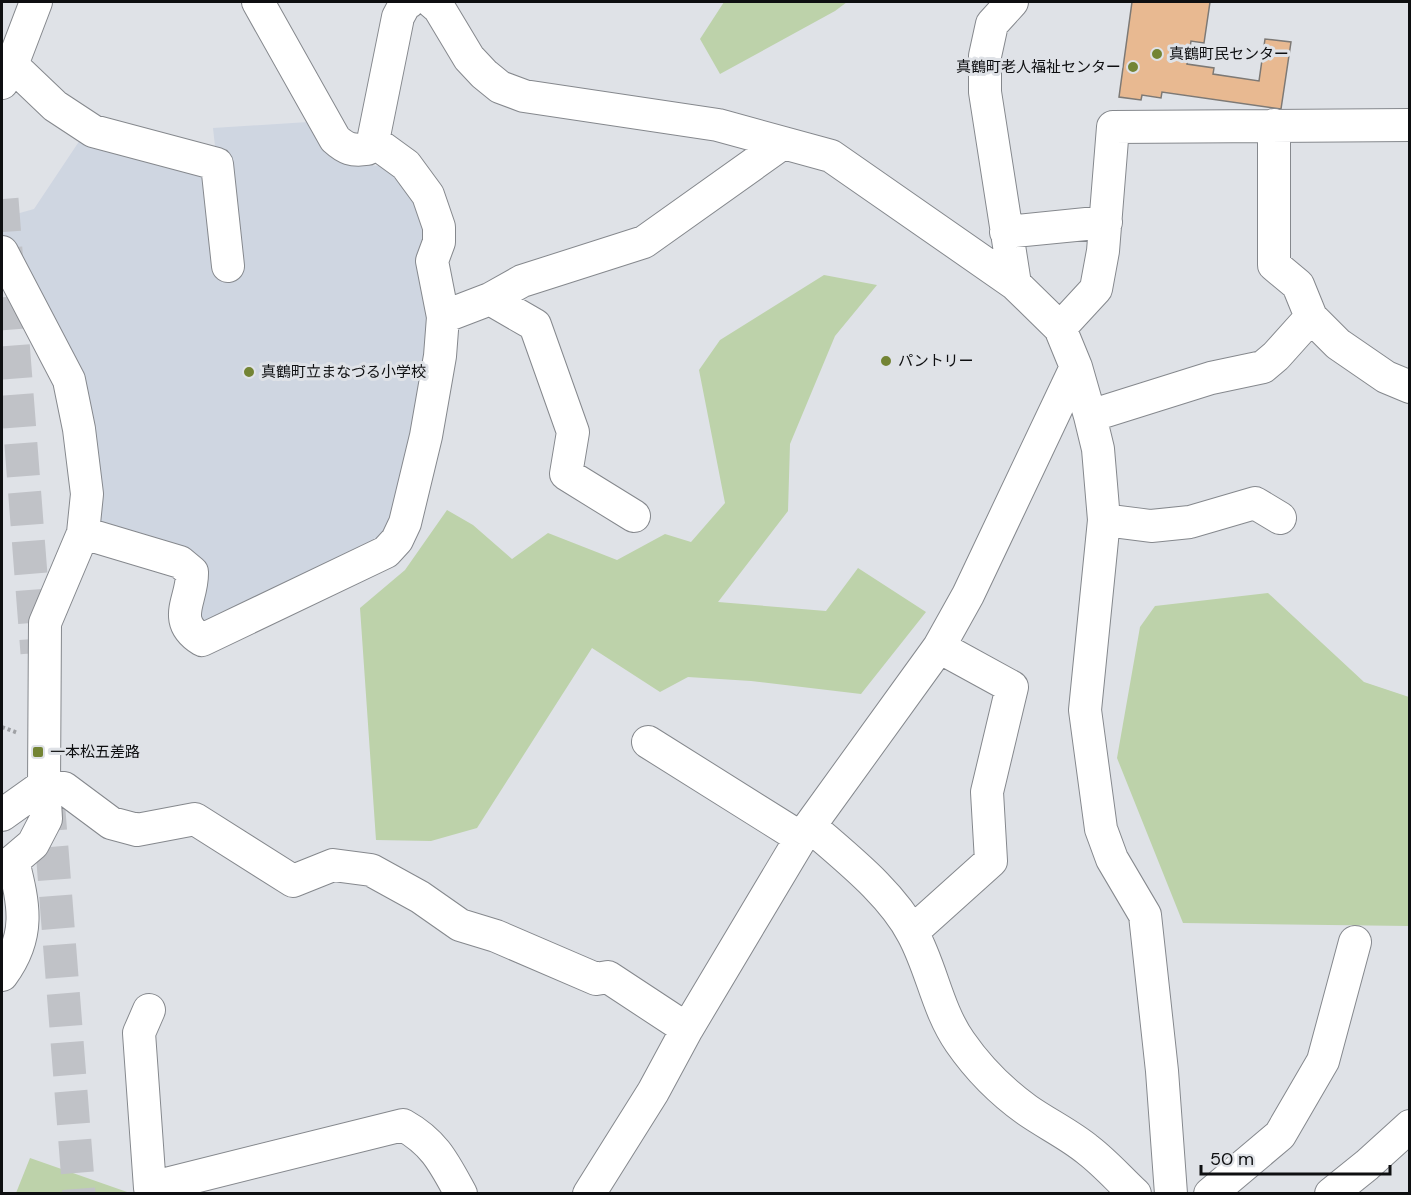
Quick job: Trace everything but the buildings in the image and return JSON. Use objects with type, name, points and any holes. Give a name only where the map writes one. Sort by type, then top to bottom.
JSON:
[{"type":"street","points":[[36,2],[7,74],[93,131],[217,164],[228,266]]},
{"type":"street","points":[[258,2],[335,139],[344,148],[354,151],[367,149],[373,141],[398,17],[405,4],[410,2]]},
{"type":"street","points":[[432,2],[439,8],[469,58],[500,87],[524,96],[718,125],[831,156],[1015,284],[1060,328],[1076,367],[1098,449],[1104,520],[1085,710],[1101,829],[1112,859],[1145,915],[1162,1071],[1172,1194]]},
{"type":"street","points":[[1012,2],[992,24],[985,56],[985,92],[1015,284]]},
{"type":"street","points":[[1274,125],[1274,266],[1298,285],[1311,317],[1338,344],[1386,377],[1410,387]]},
{"type":"street","points":[[1060,328],[1095,289],[1103,251],[1113,127],[1410,125]]},
{"type":"street","points":[[82,533],[180,562],[192,572],[184,622],[192,634],[202,640],[386,552],[398,540],[405,523],[426,436],[440,356],[443,317],[432,261],[439,242],[439,227],[428,195],[406,165],[373,141]]},
{"type":"street","points":[[443,317],[490,299],[522,281],[644,242],[783,143]]},
{"type":"street","points":[[1006,232],[1106,222]]},
{"type":"street","points":[[2,252],[69,380],[79,429],[87,494],[82,533],[45,623],[44,785],[46,819],[33,843],[7,864],[21,896],[24,920],[20,942],[13,960],[2,975]]},
{"type":"street","points":[[490,299],[536,325],[573,432],[566,474],[634,516]]},
{"type":"street","points":[[1090,416],[1211,378],[1263,368],[1311,317]]},
{"type":"street","points":[[589,1194],[653,1092],[687,1029],[805,832],[939,647],[968,595],[1076,367]]},
{"type":"street","points":[[1104,520],[1151,526],[1190,522],[1255,503],[1280,518]]},
{"type":"street","points":[[912,932],[991,861],[987,792],[1012,687],[939,647]]},
{"type":"street","points":[[648,742],[805,832],[868,878],[897,910],[912,932],[928,966],[939,1003],[960,1042],[991,1080],[1026,1109],[1088,1149],[1135,1194]]},
{"type":"street","points":[[2,815],[44,785],[64,788],[111,823],[137,830],[195,819],[293,882],[333,865],[371,870],[420,897],[459,925],[496,936],[596,979],[608,977],[687,1029]]},
{"type":"street","points":[[1210,1194],[1280,1135],[1323,1061],[1355,942]]},
{"type":"street","points":[[149,1010],[139,1033],[150,1188],[403,1125],[420,1135],[440,1157],[461,1194]]},
{"type":"street","points":[[1331,1194],[1410,1126]]},
{"type":"shaded area","name":"真鶴町立まなづる小学校","points":[[308,122],[355,164],[379,166],[399,178],[415,195],[429,229],[434,358],[390,538],[214,626],[194,618],[200,583],[100,533],[74,386],[2,245],[2,218],[34,209],[84,134],[202,157],[215,146],[213,128]]},
{"type":"green space","points":[[724,2],[847,2],[835,11],[720,74],[700,39]]},
{"type":"green space","points":[[824,275],[877,285],[835,336],[790,444],[788,511],[718,602],[826,611],[858,568],[926,612],[861,694],[751,681],[688,677],[660,692],[592,648],[477,828],[431,841],[376,840],[360,608],[405,570],[447,510],[473,525],[512,559],[548,533],[617,560],[665,534],[691,542],[725,503],[699,370],[720,340]]},
{"type":"green space","points":[[1268,593],[1364,682],[1409,697],[1409,926],[1183,923],[1117,758],[1140,627],[1155,606]]},
{"type":"green space","points":[[30,1158],[130,1193],[16,1193]]},
{"type":"tunnel","points":[[2,199],[37,653]]},
{"type":"tunnel","points":[[48,798],[79,1194]]},
{"type":"place","name":"真鶴町民センター","points":[[1157,54]]},
{"type":"place","name":"真鶴町老人福祉センター","points":[[1133,67]]},
{"type":"place","name":"パントリー","points":[[886,361]]},
{"type":"place","name":"真鶴町立まなづる小学校","points":[[249,372]]},
{"type":"place","name":"一本松五差路","points":[[38,752]]}]
